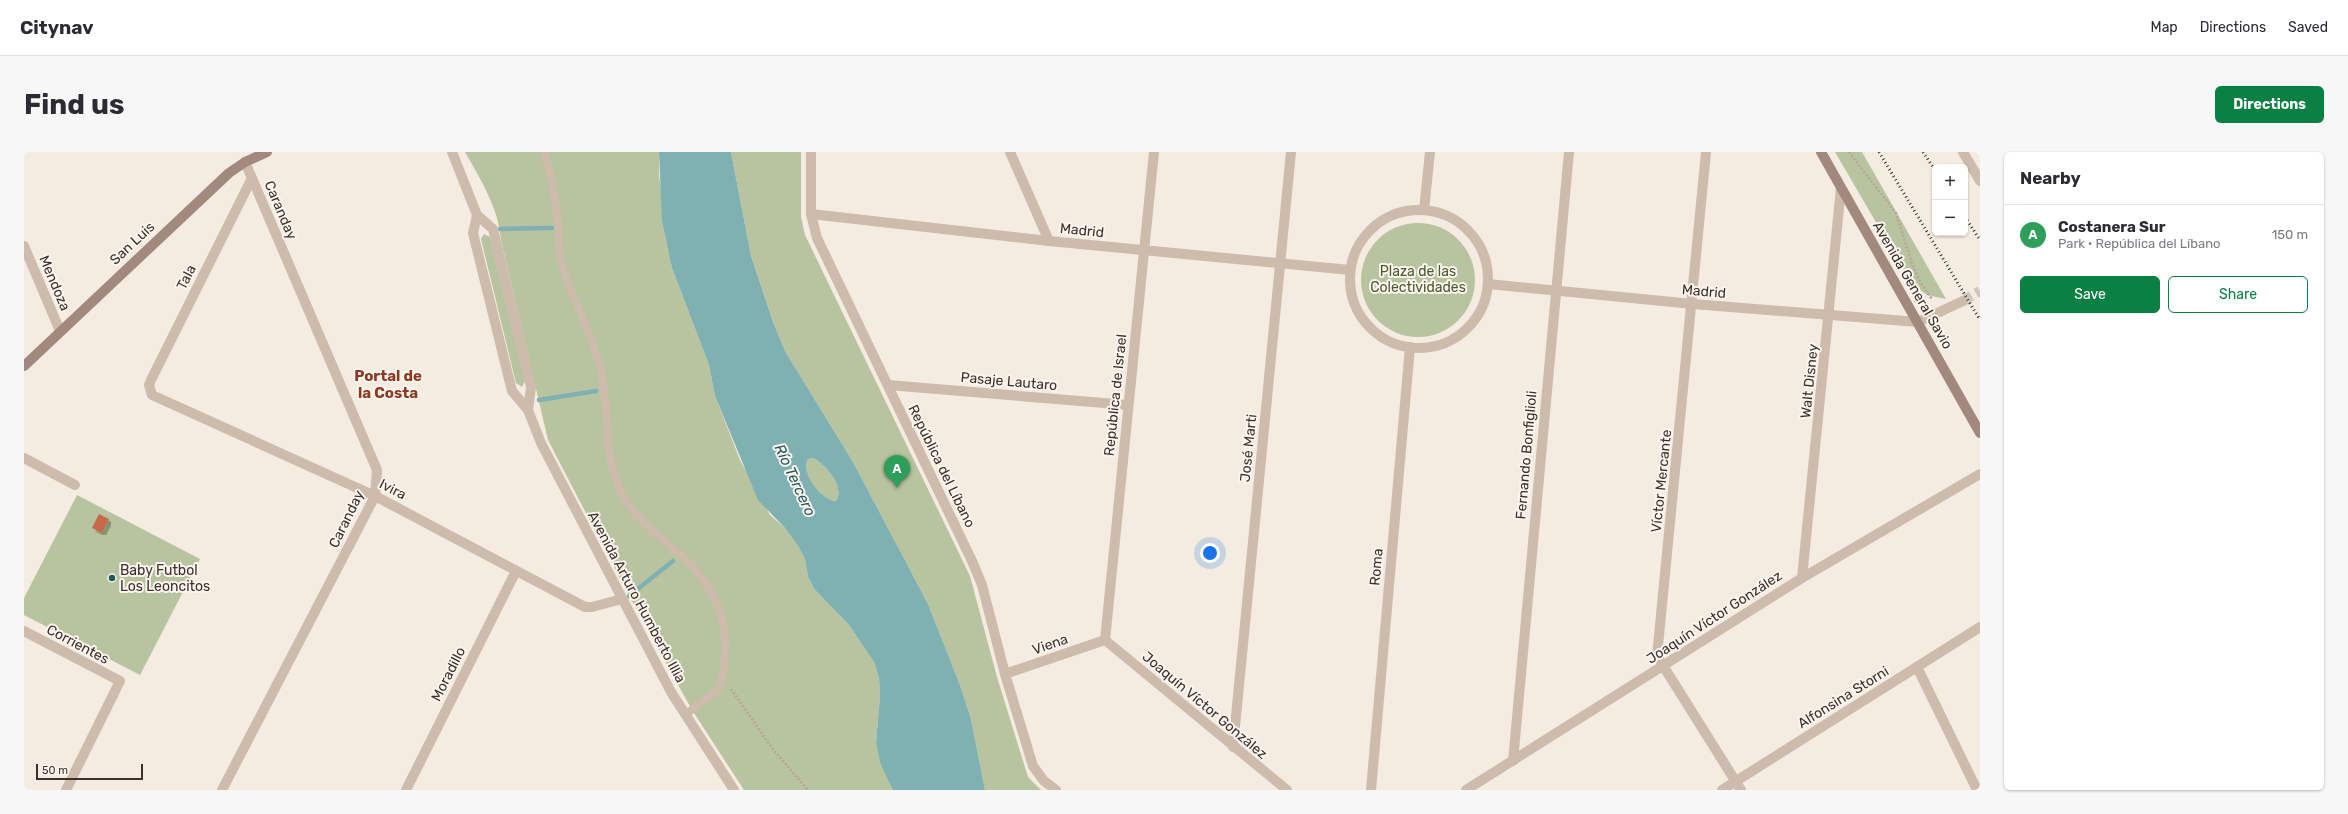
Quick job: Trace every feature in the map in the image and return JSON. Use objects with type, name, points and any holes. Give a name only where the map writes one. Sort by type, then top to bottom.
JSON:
[{"type":"main road","name":"San Luis","points":[[24,366],[223,178],[245,162],[267,152]]},
{"type":"main road","name":"Avenida General Savio","points":[[1821,152],[1980,433]]},
{"type":"street","name":"Avenida Arturo Humberto Illia","points":[[452,152],[477,215],[493,229],[531,386],[528,410]]},
{"type":"street","name":"República del Líbano","points":[[811,152],[811,214],[818,238],[833,274],[977,571],[1005,674],[1033,766],[1044,781],[1056,790]]},
{"type":"street","points":[[1010,152],[1049,240]]},
{"type":"street","name":"República de Israel","points":[[1105,640],[1154,152]]},
{"type":"street","name":"José Marti","points":[[1233,747],[1291,152]]},
{"type":"street","points":[[1424,210],[1430,152]]},
{"type":"street","name":"Fernando Bonfiglioli","points":[[1513,761],[1554,291],[1569,152]]},
{"type":"street","name":"Víctor Mercante","points":[[1706,152],[1693,304],[1657,656],[1738,786]]},
{"type":"street","points":[[1963,152],[1980,181]]},
{"type":"street","name":"Caranday","points":[[222,790],[375,496],[377,470],[245,162]]},
{"type":"street","name":"Tala","points":[[149,391],[151,380],[252,178]]},
{"type":"street","name":"Walt Disney","points":[[1802,578],[1830,316],[1841,188]]},
{"type":"street","points":[[1424,210],[1442,214],[1458,222],[1471,234],[1481,249],[1486,266],[1488,284],[1484,301],[1479,312],[1465,330],[1450,340],[1434,346],[1410,347],[1385,339],[1372,329],[1361,316],[1354,302],[1350,286],[1350,270],[1360,242],[1370,230],[1395,214],[1424,210]]},
{"type":"street","name":"Madrid","points":[[811,214],[1145,250],[1350,270]]},
{"type":"street","name":"Avenida Arturo Humberto Illia","points":[[477,215],[473,234],[512,391],[528,410],[541,443],[622,599],[685,715],[734,790]]},
{"type":"street","name":"Mendoza","points":[[24,246],[60,331]]},
{"type":"street","name":"Madrid","points":[[1488,284],[1693,304],[1918,322]]},
{"type":"street","points":[[1918,322],[1963,301]]},
{"type":"street","name":"Roma","points":[[1371,790],[1410,347]]},
{"type":"street","name":"Pasaje Lautaro","points":[[888,385],[1128,405]]},
{"type":"street","name":"Ivira","points":[[149,391],[157,399],[375,496],[585,606],[592,608],[622,599]]},
{"type":"street","points":[[24,458],[75,485]]},
{"type":"street","name":"Joaquín Víctor González","points":[[1466,790],[1802,578],[1980,474]]},
{"type":"street","name":"Moradillo","points":[[406,790],[516,571]]},
{"type":"street","name":"Alfonsina Storni","points":[[1722,790],[1738,786],[1917,666],[1980,627]]},
{"type":"street","name":"Corrientes","points":[[24,631],[120,681],[66,790]]},
{"type":"street","name":"Joaquín Víctor González","points":[[1105,640],[1287,790]]},
{"type":"street","name":"Viena","points":[[1005,674],[1105,640]]},
{"type":"street","points":[[1917,666],[1977,790]]},
{"type":"lane","points":[[544,152],[553,184],[560,255],[568,281],[592,338],[600,367],[608,452],[613,473],[625,499],[635,514],[685,559],[714,598],[725,627],[723,677],[718,690],[685,715]]},
{"type":"path","points":[[1849,152],[1896,213],[1912,264],[1932,299]]},
{"type":"path","points":[[723,677],[744,712],[808,790]]},
{"type":"green space","points":[[465,152],[659,152],[659,175],[672,268],[709,365],[715,396],[740,460],[770,515],[785,528],[798,546],[805,559],[808,577],[815,590],[849,625],[874,662],[879,678],[880,696],[876,743],[893,790],[744,790],[692,710],[629,596],[548,440],[501,240],[497,217],[488,194]]},
{"type":"green space","points":[[731,152],[801,152],[801,217],[805,235],[970,576],[997,677],[1028,777],[1041,790],[985,790],[971,719],[960,685],[928,604],[853,462],[785,351],[773,322],[751,256]]},
{"type":"green space","points":[[1835,152],[1862,152],[1946,299],[1927,295],[1912,284]]},
{"type":"green space","name":"Plaza de las Colectividades","points":[[1418,223],[1440,227],[1458,240],[1471,258],[1475,280],[1471,302],[1458,320],[1440,333],[1418,337],[1396,333],[1378,320],[1365,302],[1361,280],[1365,258],[1378,240],[1396,227]]},
{"type":"green space","points":[[484,234],[490,237],[525,381],[522,387],[516,383],[481,239]]},
{"type":"green space","points":[[813,458],[823,465],[833,476],[838,489],[836,501],[830,500],[824,496],[809,479],[806,465],[808,459]]},
{"type":"green space","name":"Baby Futbol Los Leoncitos","points":[[77,495],[200,559],[140,675],[24,615],[24,598]]},
{"type":"water","name":"Río Tercero","points":[[659,152],[731,152],[751,256],[773,322],[785,351],[853,462],[928,604],[960,685],[971,719],[985,790],[893,790],[881,765],[876,743],[880,696],[879,678],[874,662],[849,625],[815,590],[808,577],[805,559],[798,546],[785,528],[758,500],[715,396],[709,365],[672,268],[662,220]],"holes":[[[813,458],[833,476],[838,489],[836,501],[824,496],[818,491],[809,478],[806,465],[808,459]]]},
{"type":"building","points":[[99,514],[109,519],[102,533],[92,528]]},
{"type":"waterway","points":[[500,229],[552,228]]},
{"type":"waterway","points":[[539,400],[596,391]]},
{"type":"waterway","points":[[629,596],[673,561]]},
{"type":"tunnel","points":[[1963,301],[1980,291]]},
{"type":"railway","points":[[1879,152],[1980,320]]},
{"type":"railway","points":[[1923,152],[1932,166]]},
{"type":"railway","points":[[1968,222],[1980,240]]},
{"type":"place","name":"Costanera Sur","points":[[897,488]]},
{"type":"place","name":"Baby Futbol Los Leoncitos","points":[[112,578]]},
{"type":"district","name":"Portal de la Costa","points":[[388,384]]}]
